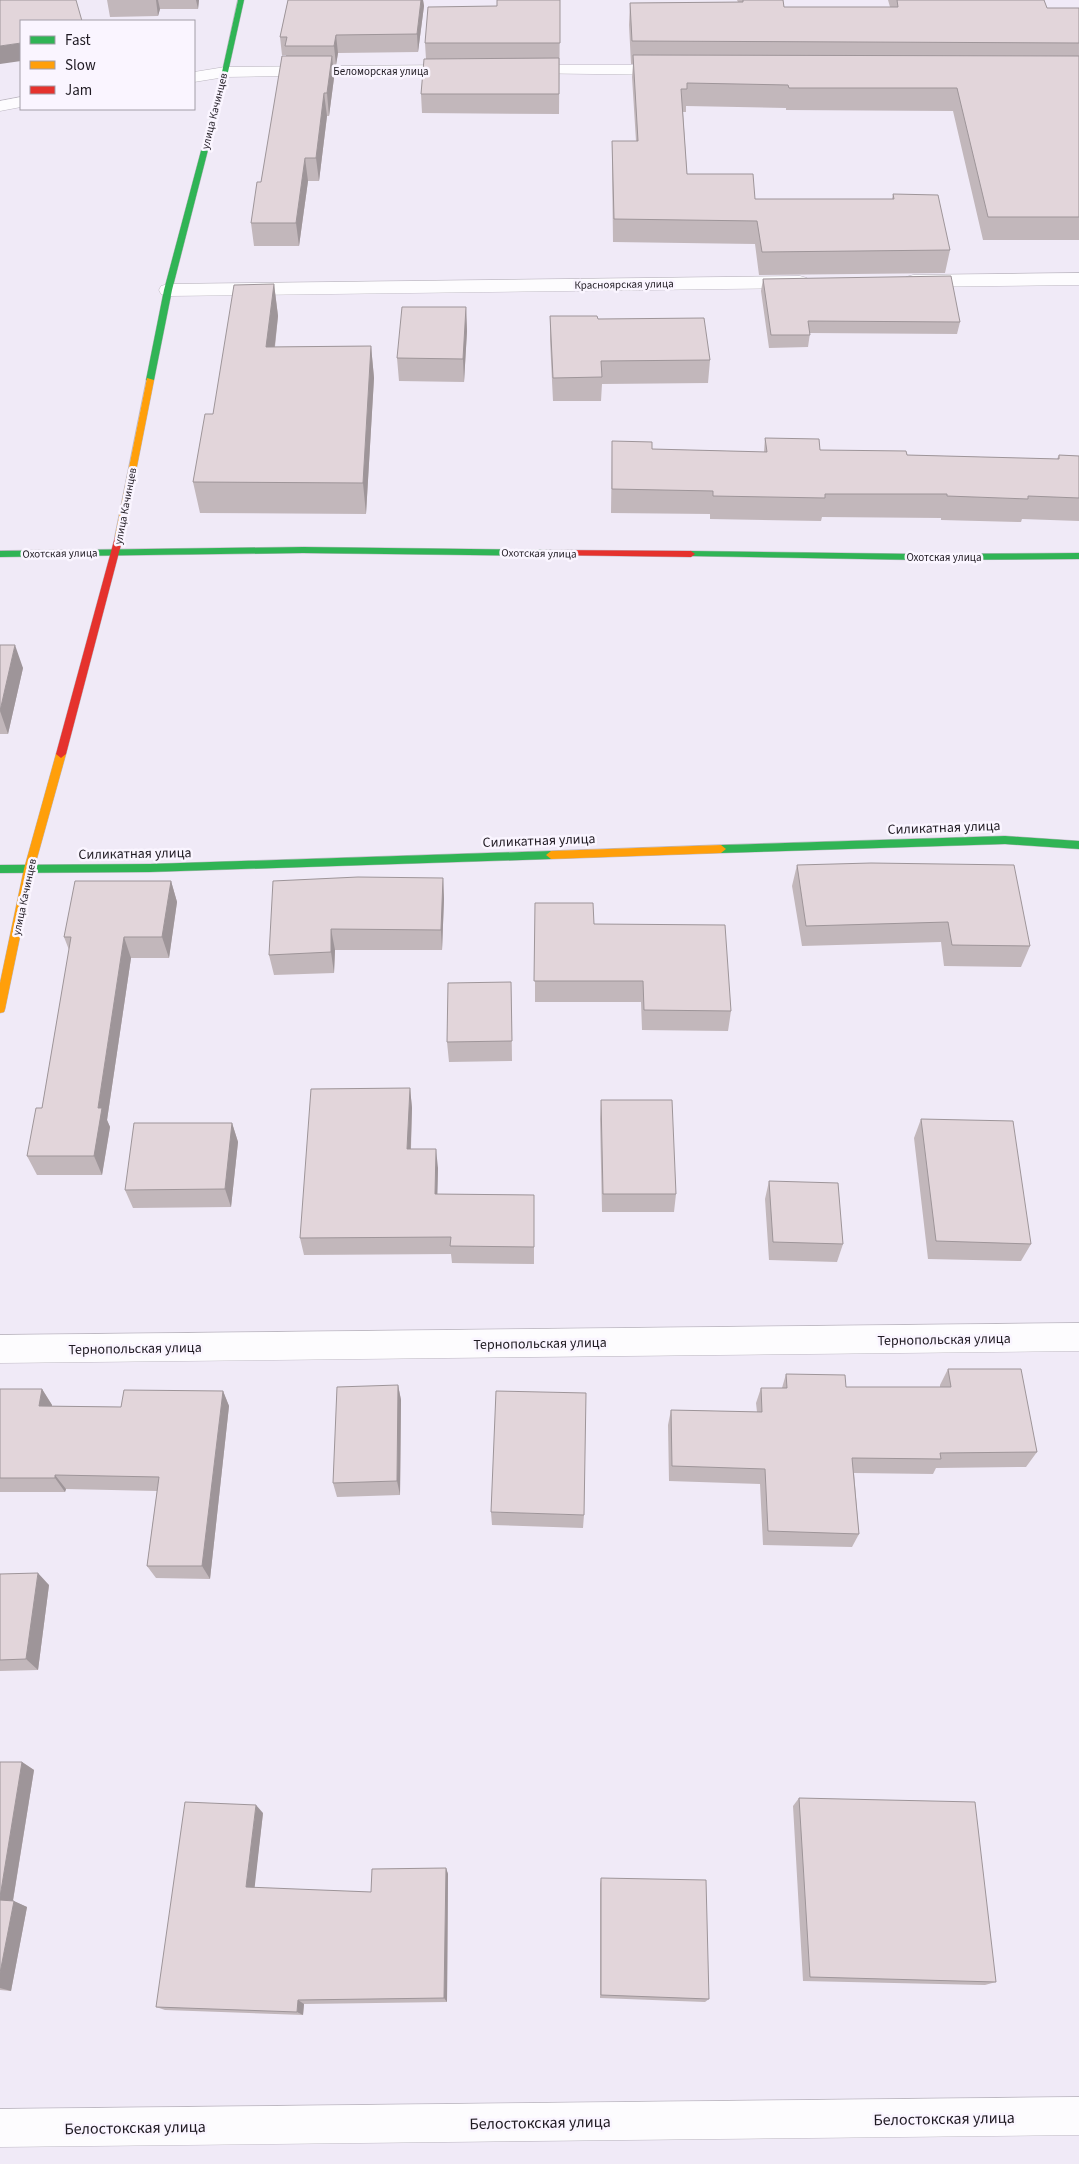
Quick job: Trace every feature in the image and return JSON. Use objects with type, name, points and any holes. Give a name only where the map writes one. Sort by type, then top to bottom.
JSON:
[{"type":"street","name":"улица Качинцев","points":[[0,1009],[29,869],[116,553],[168,290],[241,0]]},
{"type":"street","name":"Беломорская улица","points":[[195,76],[224,72],[477,70]]},
{"type":"street","points":[[506,70],[685,70]]},
{"type":"street","points":[[0,106],[20,102]]},
{"type":"street","points":[[891,281],[1079,279]]},
{"type":"street","name":"Красноярская улица","points":[[168,290],[822,282]]},
{"type":"street","name":"Охотская улица","points":[[0,554],[303,550],[899,557],[1079,556]]},
{"type":"street","name":"Силикатная улица","points":[[0,869],[150,868],[1005,840],[1079,845]]},
{"type":"street","name":"Тернопольская улица","points":[[0,1349],[1079,1337]]},
{"type":"street","name":"Белостокская улица","points":[[0,2128],[1079,2116]]},
{"type":"building","points":[[0,0],[76,0],[82,20],[20,20],[20,43],[0,46]]},
{"type":"building","points":[[288,0],[421,0],[417,34],[336,35],[334,46],[285,46],[287,37],[280,37]]},
{"type":"building","points":[[497,0],[560,0],[560,43],[425,43],[428,7],[497,6]]},
{"type":"building","points":[[743,0],[783,0],[784,7],[898,7],[897,0],[1044,0],[1047,8],[1079,8],[1079,43],[632,41],[630,3],[743,2]]},
{"type":"building","points":[[633,55],[1079,56],[1079,217],[988,217],[957,88],[789,88],[788,85],[687,83],[687,89],[681,89],[687,174],[753,174],[755,199],[894,199],[893,194],[938,195],[950,250],[762,252],[757,221],[614,219],[612,141],[638,141]]},
{"type":"building","points":[[282,56],[332,56],[327,93],[324,93],[316,158],[305,158],[296,223],[251,223],[257,182],[261,182]]},
{"type":"building","points":[[559,58],[559,94],[421,94],[424,59]]},
{"type":"building","points":[[951,276],[960,322],[808,321],[810,335],[771,335],[763,279]]},
{"type":"building","points":[[274,284],[266,347],[371,346],[363,483],[193,482],[205,414],[213,414],[234,285]]},
{"type":"building","points":[[402,307],[466,307],[463,359],[397,358]]},
{"type":"building","points":[[550,316],[597,316],[598,319],[704,318],[710,360],[601,361],[602,377],[553,378]]},
{"type":"building","points":[[765,438],[819,439],[820,450],[906,451],[907,455],[1059,459],[1059,455],[1079,456],[1079,498],[1028,496],[1028,499],[947,496],[947,494],[825,494],[825,498],[713,496],[713,491],[612,489],[612,441],[652,442],[652,449],[767,452]]},
{"type":"building","points":[[0,645],[15,645],[0,711]]},
{"type":"building","points":[[871,863],[1014,865],[1030,946],[952,945],[948,922],[806,926],[797,865]]},
{"type":"building","points":[[358,877],[443,878],[441,930],[331,929],[331,952],[269,955],[273,881]]},
{"type":"building","points":[[75,881],[171,881],[162,937],[124,937],[98,1108],[102,1108],[94,1156],[27,1156],[36,1108],[42,1108],[71,937],[64,937]]},
{"type":"building","points":[[535,903],[593,903],[594,924],[725,925],[731,1011],[644,1010],[643,981],[534,981]]},
{"type":"building","points":[[511,982],[512,1041],[447,1042],[448,983]]},
{"type":"building","points":[[410,1088],[407,1149],[436,1149],[435,1194],[534,1195],[534,1247],[450,1246],[451,1237],[300,1238],[311,1089]]},
{"type":"building","points":[[601,1100],[672,1100],[676,1194],[603,1194]]},
{"type":"building","points":[[921,1119],[1013,1121],[1031,1244],[936,1241]]},
{"type":"building","points":[[134,1123],[232,1123],[225,1189],[125,1190]]},
{"type":"building","points":[[769,1181],[838,1183],[843,1244],[773,1242]]},
{"type":"building","points":[[948,1369],[1021,1369],[1037,1452],[940,1453],[941,1459],[852,1458],[859,1534],[768,1531],[765,1469],[672,1466],[671,1410],[762,1412],[761,1388],[787,1388],[786,1374],[845,1375],[846,1387],[951,1387]]},
{"type":"building","points":[[398,1385],[397,1481],[333,1483],[337,1387]]},
{"type":"building","points":[[0,1389],[42,1389],[39,1406],[121,1407],[124,1390],[223,1391],[202,1566],[147,1566],[159,1477],[55,1475],[55,1478],[0,1478]]},
{"type":"building","points":[[496,1391],[586,1393],[584,1515],[491,1512]]},
{"type":"building","points":[[38,1573],[26,1659],[0,1660],[0,1574]]},
{"type":"building","points":[[0,1762],[22,1762],[0,1897]]},
{"type":"building","points":[[799,1798],[975,1802],[996,1982],[810,1977]]},
{"type":"building","points":[[185,1802],[256,1805],[246,1887],[371,1892],[372,1869],[446,1868],[444,1998],[298,2000],[297,2012],[156,2007]]},
{"type":"building","points":[[601,1878],[706,1880],[709,1999],[601,1995]]},
{"type":"building","points":[[0,1900],[14,1901],[0,1973]]},
{"type":"traffic: fast","points":[[150,380],[168,290],[225,72],[241,0]]},
{"type":"traffic: fast","points":[[0,554],[303,550],[550,553]]},
{"type":"traffic: fast","points":[[691,554],[919,557],[1079,556]]},
{"type":"traffic: fast","points":[[721,849],[1005,840],[1079,845]]},
{"type":"traffic: fast","points":[[0,869],[150,868],[551,855]]},
{"type":"traffic: slow","points":[[119,537],[150,380]]},
{"type":"traffic: slow","points":[[0,1009],[29,869],[61,754]]},
{"type":"traffic: slow","points":[[551,855],[721,849]]},
{"type":"traffic: jam","points":[[61,754],[119,537]]},
{"type":"traffic: jam","points":[[550,553],[691,554]]}]
